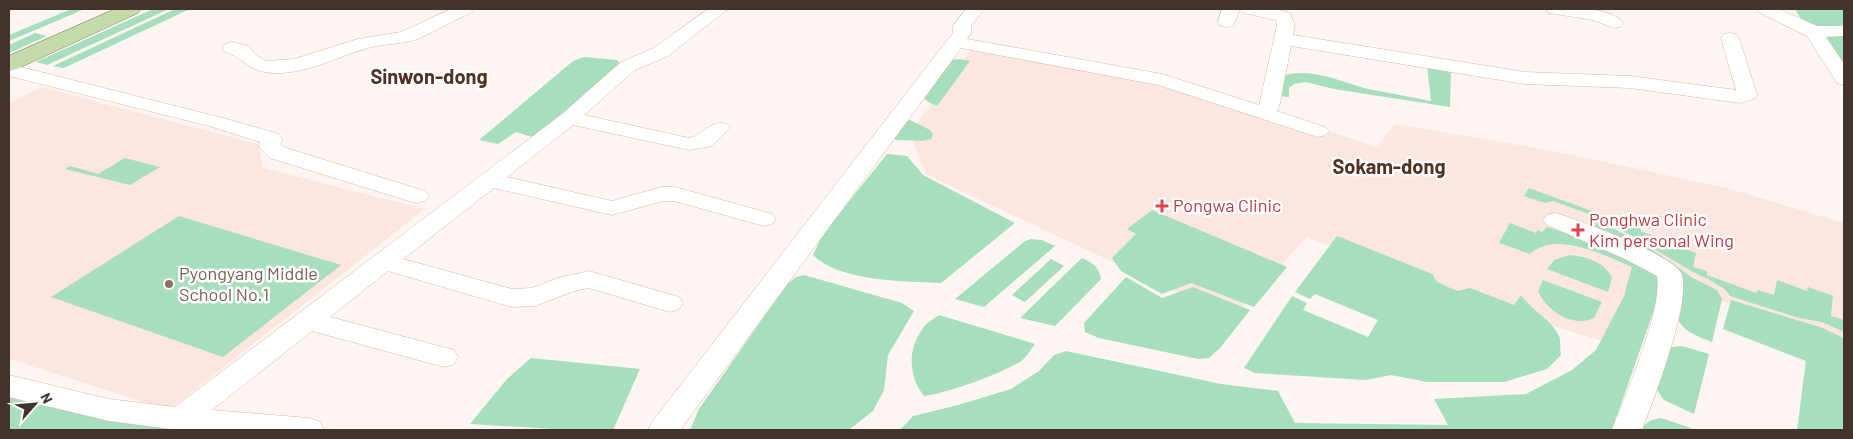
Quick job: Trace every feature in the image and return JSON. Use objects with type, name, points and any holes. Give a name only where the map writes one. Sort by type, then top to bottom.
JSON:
[{"type":"main road","points":[[9,64],[131,9]]},
{"type":"street","points":[[232,48],[241,50],[248,59],[267,67],[282,66],[308,61],[365,43],[405,36],[465,9]]},
{"type":"street","points":[[180,419],[569,118],[628,66],[661,52],[719,9]]},
{"type":"street","points":[[663,430],[956,42],[962,33],[962,26],[975,9]]},
{"type":"street","points":[[1250,9],[1272,13],[1284,18],[1286,26],[1270,103],[1265,114]]},
{"type":"street","points":[[1555,9],[1597,15],[1614,23]]},
{"type":"street","points":[[1766,9],[1814,32],[1844,31]]},
{"type":"street","points":[[1814,32],[1844,79]]},
{"type":"street","points":[[1283,39],[1525,78],[1630,82],[1740,97],[1747,95],[1730,38]]},
{"type":"street","points":[[956,42],[1162,80],[1318,131]]},
{"type":"street","points":[[9,70],[216,122],[271,139],[270,147],[278,153],[417,196]]},
{"type":"street","points":[[569,118],[689,144],[704,141],[720,128]]},
{"type":"street","points":[[489,180],[612,208],[662,194],[675,194],[764,219]]},
{"type":"street","points":[[1555,220],[1650,261],[1669,273],[1672,280],[1662,328],[1628,430]]},
{"type":"street","points":[[385,262],[512,298],[535,297],[567,284],[589,279],[670,303]]},
{"type":"street","points":[[308,321],[444,357]]},
{"type":"street","points":[[9,386],[109,410],[180,419],[309,430]]},
{"type":"shaded area","points":[[976,43],[1172,78],[1376,147],[1395,124],[1548,150],[1727,188],[1844,223],[1844,343],[1640,273],[1611,344],[1467,299],[1307,237],[1232,318],[927,175],[913,144],[919,121]]},
{"type":"shaded area","name":"Pyongyang Middle School No.1","points":[[41,87],[258,144],[263,168],[425,209],[169,410],[9,359],[9,103]]},
{"type":"green space","points":[[71,9],[85,9],[9,41],[9,35]]},
{"type":"green space","points":[[153,9],[169,9],[47,65],[36,62]]},
{"type":"green space","points":[[175,9],[190,9],[64,68],[53,66]]},
{"type":"green space","points":[[1795,9],[1844,9],[1844,25],[1834,27],[1816,26],[1801,19]]},
{"type":"green space","points":[[35,33],[47,36],[9,53],[9,45]]},
{"type":"green space","points":[[1821,35],[1844,35],[1844,68]]},
{"type":"green space","points":[[584,57],[617,60],[622,65],[535,138],[516,132],[498,144],[479,140],[573,61]]},
{"type":"green space","points":[[950,60],[970,61],[937,106],[928,102],[923,97]]},
{"type":"green space","points":[[1427,65],[1451,69],[1450,107],[1334,89],[1305,82],[1294,84],[1289,88],[1289,97],[1279,96],[1285,75],[1307,73],[1330,77],[1373,90],[1431,101]]},
{"type":"green space","points":[[910,120],[930,130],[933,134],[931,139],[923,141],[896,140],[893,136],[904,121]]},
{"type":"green space","points":[[887,154],[907,156],[923,175],[1015,223],[941,283],[874,278],[856,275],[825,264],[813,255],[823,234]]},
{"type":"green space","points":[[125,158],[160,167],[130,185],[65,169],[70,166],[98,174]]},
{"type":"green space","points":[[1529,188],[1641,229],[1641,231],[1696,253],[1693,267],[1707,271],[1707,275],[1756,293],[1758,290],[1774,295],[1777,280],[1807,291],[1808,287],[1833,296],[1831,316],[1844,320],[1844,332],[1822,322],[1799,318],[1730,296],[1726,290],[1710,280],[1603,219],[1553,201],[1545,203],[1524,196]]},
{"type":"green space","points":[[1152,210],[1287,267],[1254,307],[1191,283],[1162,294],[1121,271],[1112,258],[1136,234],[1127,229]]},
{"type":"green space","points":[[179,216],[341,265],[223,357],[51,297]]},
{"type":"green space","points":[[1591,217],[1641,243],[1691,277],[1717,290],[1722,299],[1712,342],[1687,330],[1676,316],[1682,289],[1682,283],[1677,273],[1595,229],[1595,221]]},
{"type":"green space","points":[[1510,223],[1536,233],[1537,230],[1542,232],[1547,227],[1588,240],[1660,277],[1661,290],[1612,430],[900,430],[913,416],[1011,389],[1039,371],[1054,355],[1066,351],[1221,384],[1278,391],[1295,423],[1448,425],[1434,399],[1526,394],[1572,370],[1596,350],[1624,296],[1632,267],[1594,251],[1566,244],[1540,247],[1530,254],[1499,243]]},
{"type":"green space","points":[[1337,236],[1432,274],[1437,282],[1458,291],[1470,288],[1514,305],[1521,295],[1559,336],[1561,355],[1547,369],[1504,382],[1427,382],[1391,375],[1366,380],[1255,373],[1244,368],[1292,296],[1307,303],[1303,310],[1368,337],[1378,320],[1315,294],[1310,299],[1295,292]]},
{"type":"green space","points":[[1031,239],[1042,240],[1055,246],[984,307],[955,299],[1025,241]]},
{"type":"green space","points":[[1570,255],[1594,261],[1609,272],[1612,278],[1608,292],[1547,269],[1554,260]]},
{"type":"green space","points":[[1082,258],[1095,266],[1099,271],[1101,279],[1055,326],[1020,318]]},
{"type":"green space","points":[[1051,259],[1064,266],[1025,302],[1012,295]]},
{"type":"green space","points":[[804,275],[902,303],[914,311],[888,355],[884,390],[873,411],[850,429],[690,430],[699,409],[787,284],[796,277]]},
{"type":"green space","points":[[1126,277],[1162,298],[1193,287],[1250,310],[1220,348],[1209,358],[1198,359],[1099,338],[1085,332],[1084,323]]},
{"type":"green space","points":[[1543,280],[1602,302],[1594,318],[1586,321],[1577,321],[1561,316],[1554,311],[1547,305],[1538,291]]},
{"type":"green space","points":[[1731,300],[1823,328],[1843,338],[1844,430],[1797,430],[1806,361],[1723,329]]},
{"type":"green space","points":[[939,315],[1035,344],[1020,362],[1010,367],[986,378],[924,396],[912,371],[912,353],[918,335],[929,322]]},
{"type":"green space","points":[[1682,346],[1709,354],[1694,414],[1664,400],[1655,387],[1666,350]]},
{"type":"green space","points":[[531,358],[640,369],[613,430],[571,430],[470,424],[507,379]]},
{"type":"green space","points":[[9,392],[174,423],[251,430],[9,430]]},
{"type":"green space","points":[[1661,418],[1691,428],[1690,430],[1642,430],[1647,423]]},
{"type":"place","name":"Pongwa Clinic","points":[[1162,206]]},
{"type":"place","name":"Ponghwa Clinic Kim personal Wing","points":[[1578,230]]},
{"type":"place","name":"Pyongyang Middle School No.1","points":[[169,284]]},
{"type":"district","name":"Sinwon-dong","points":[[429,77]]},
{"type":"district","name":"Sokam-dong","points":[[1389,167]]}]
